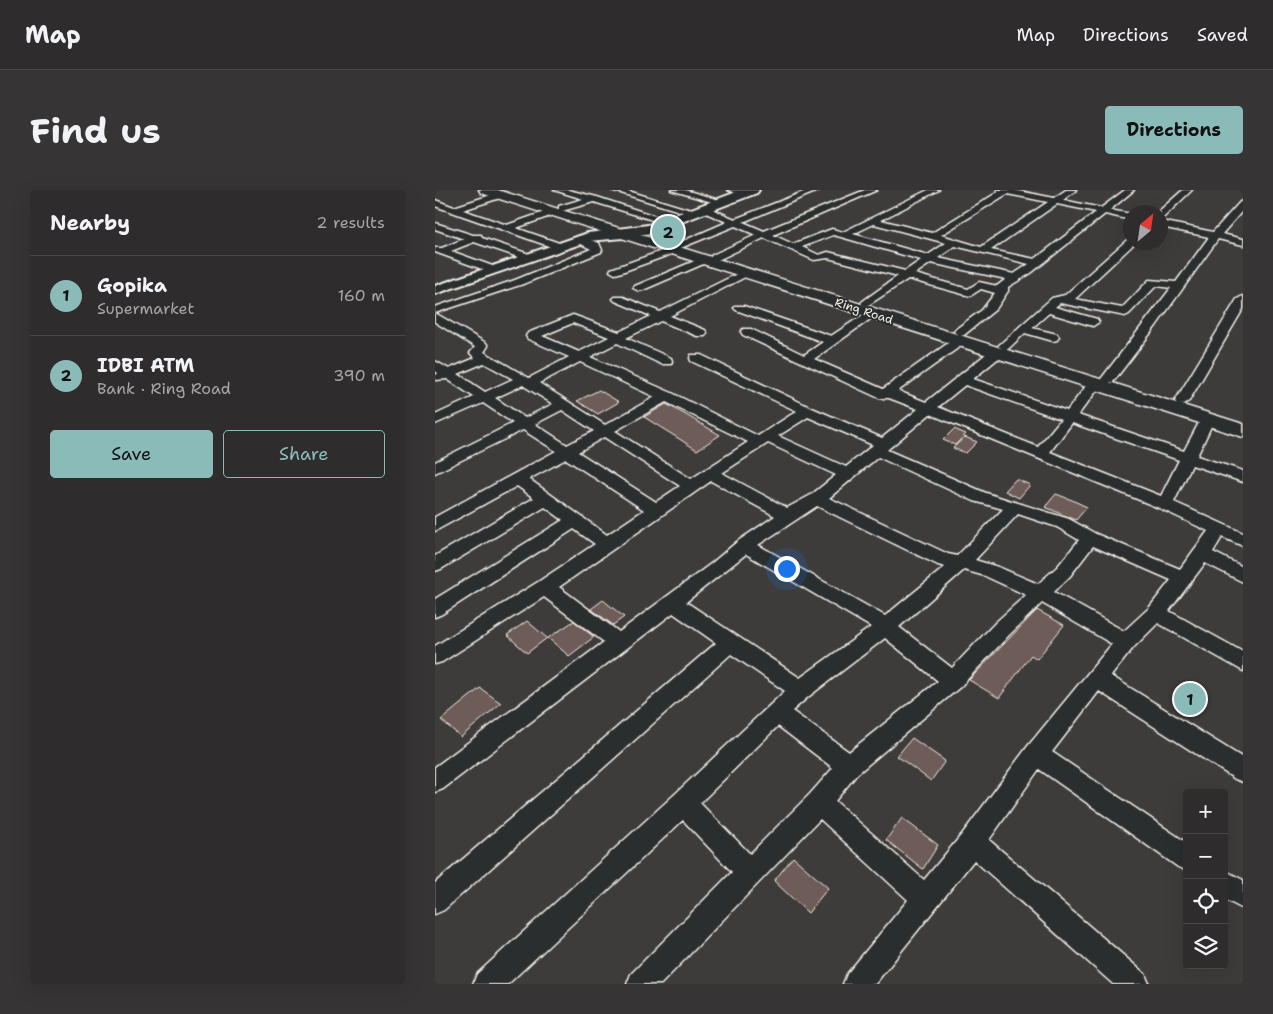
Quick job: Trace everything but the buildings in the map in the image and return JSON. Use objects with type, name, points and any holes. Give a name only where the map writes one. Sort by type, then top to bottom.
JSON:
[{"type":"highway","name":"Ring Road","points":[[504,191],[558,210],[628,230],[710,258],[1101,382],[1243,431]]},
{"type":"highway","name":"Ring Road","points":[[710,258],[745,273],[869,308]]},
{"type":"highway","name":"Ring Road","points":[[1101,382],[1182,401],[1243,421]]},
{"type":"main road","points":[[585,239],[628,230],[705,209],[742,190]]},
{"type":"main road","points":[[628,230],[720,201]]},
{"type":"street","points":[[557,190],[662,220]]},
{"type":"street","points":[[440,254],[474,239],[593,200],[617,190],[689,211]]},
{"type":"street","points":[[675,190],[720,201]]},
{"type":"street","points":[[615,271],[817,190]]},
{"type":"street","points":[[639,288],[873,190]]},
{"type":"street","points":[[844,235],[935,190]]},
{"type":"street","points":[[936,237],[936,234],[1004,190],[1123,216]]},
{"type":"street","points":[[982,250],[1072,190]]},
{"type":"street","points":[[747,332],[885,395],[987,313],[1000,298],[1003,285],[1037,263],[1130,190]]},
{"type":"street","points":[[1168,209],[1188,190]]},
{"type":"street","points":[[435,216],[504,191]]},
{"type":"street","points":[[435,203],[561,247]]},
{"type":"street","points":[[1041,454],[1069,417],[1152,323],[1215,236],[1243,204]]},
{"type":"street","points":[[705,209],[818,258],[828,255],[970,292],[979,285],[1002,291]]},
{"type":"street","points":[[873,221],[1037,263]]},
{"type":"street","points":[[435,226],[528,257]]},
{"type":"street","points":[[1168,226],[1243,242]]},
{"type":"street","points":[[793,247],[833,232],[929,259],[1016,278]]},
{"type":"street","points":[[435,290],[585,239],[595,245],[597,250],[519,282],[435,312]]},
{"type":"street","points":[[805,360],[833,340],[906,275],[953,243]]},
{"type":"street","points":[[1063,300],[1069,298],[1123,249]]},
{"type":"street","points":[[440,254],[455,256],[494,270]]},
{"type":"street","points":[[435,420],[580,357],[745,273]]},
{"type":"street","points":[[435,782],[744,545],[786,515],[817,499],[1000,350],[1056,300],[1125,312],[1153,282],[1178,286]]},
{"type":"street","points":[[619,299],[701,333]]},
{"type":"street","points":[[1182,401],[1243,299]]},
{"type":"street","points":[[740,308],[833,340]]},
{"type":"street","points":[[1046,308],[1093,322]]},
{"type":"street","points":[[1082,335],[1105,308]]},
{"type":"street","points":[[435,312],[482,346],[475,353],[562,404],[691,486]]},
{"type":"street","points":[[666,361],[619,338],[573,319],[532,336],[763,440],[848,474]]},
{"type":"street","points":[[1023,329],[1053,338]]},
{"type":"street","points":[[442,377],[485,358]]},
{"type":"street","points":[[696,358],[980,497],[1063,523],[1090,538],[1183,578]]},
{"type":"street","points":[[435,365],[442,377],[485,398],[655,510]]},
{"type":"street","points":[[963,380],[1243,477]]},
{"type":"street","points":[[888,392],[1165,504],[1243,540]]},
{"type":"street","points":[[435,525],[667,396]]},
{"type":"street","points":[[435,468],[562,404]]},
{"type":"street","points":[[435,656],[545,587],[655,510],[807,411]]},
{"type":"street","points":[[1165,504],[1207,420]]},
{"type":"street","points":[[711,474],[786,515]]},
{"type":"street","points":[[518,479],[607,544]]},
{"type":"street","points":[[435,564],[545,499]]},
{"type":"street","points":[[817,499],[944,560],[985,568],[1039,593],[1126,642]]},
{"type":"street","points":[[487,984],[683,803],[800,690],[885,628],[962,562],[1015,507]]},
{"type":"street","points":[[435,609],[574,521]]},
{"type":"street","points":[[857,984],[972,842],[1036,754],[1126,642],[1156,613],[1202,554],[1219,528]]},
{"type":"street","points":[[641,984],[819,802],[849,766],[953,681],[1002,629],[1064,571],[1090,538]]},
{"type":"street","points":[[744,545],[784,570],[836,596],[885,628],[953,681]]},
{"type":"street","points":[[1202,554],[1243,575]]},
{"type":"street","points":[[545,587],[618,642]]},
{"type":"street","points":[[672,602],[800,690]]},
{"type":"street","points":[[1156,613],[1243,662]]},
{"type":"street","points":[[435,900],[731,642]]},
{"type":"street","points":[[1097,678],[1243,771]]},
{"type":"street","points":[[776,712],[849,766]]},
{"type":"street","points":[[1036,754],[1183,855]]},
{"type":"street","points":[[819,802],[927,899]]},
{"type":"street","points":[[683,803],[750,872]]},
{"type":"street","points":[[972,842],[1135,984]]},
{"type":"street","points":[[1228,886],[1243,896]]},
{"type":"place","name":"IDBI ATM","points":[[668,232]]},
{"type":"place","name":"Gopika","points":[[1190,699]]}]
